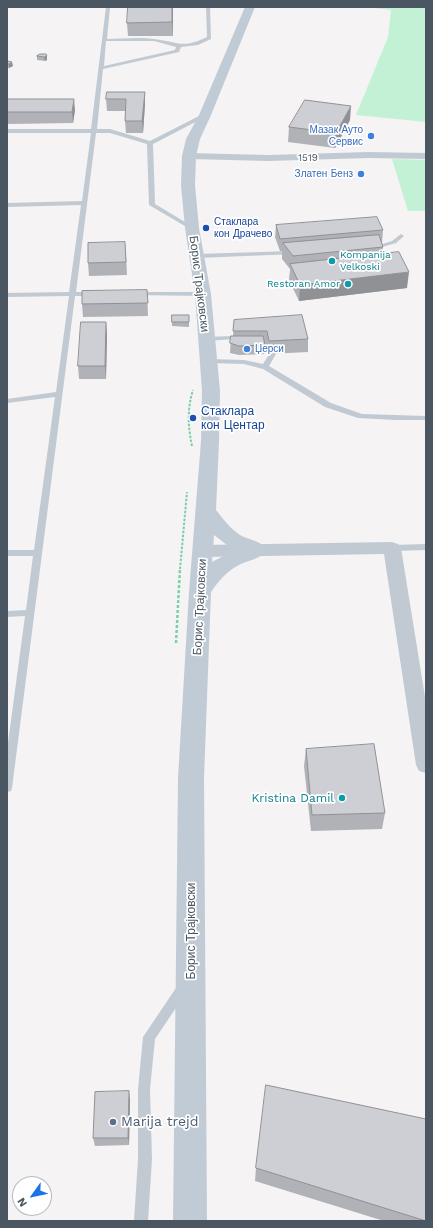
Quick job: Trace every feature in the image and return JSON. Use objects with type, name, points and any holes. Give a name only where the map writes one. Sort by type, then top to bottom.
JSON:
[{"type":"main road","name":"Борис Трајковски","points":[[190,1221],[192,975],[191,778],[211,391],[202,294],[192,228],[188,185],[189,156],[193,139],[250,7]]},
{"type":"main road","points":[[206,511],[217,527],[226,536],[245,546],[257,550]]},
{"type":"main road","points":[[200,592],[208,579],[225,562],[257,550]]},
{"type":"street","name":"1519","points":[[189,156],[268,158],[376,155],[426,156]]},
{"type":"street","points":[[203,550],[392,548],[426,765]]},
{"type":"lane","points":[[7,788],[94,130],[108,7]]},
{"type":"lane","points":[[104,40],[154,40],[179,46],[196,44],[210,38],[208,7]]},
{"type":"lane","points":[[101,68],[177,51],[179,46]]},
{"type":"lane","points":[[7,132],[110,131],[150,142],[204,115]]},
{"type":"lane","points":[[150,142],[152,205],[192,228]]},
{"type":"lane","points":[[7,205],[84,203]]},
{"type":"lane","points":[[367,248],[382,246],[394,242],[401,236]]},
{"type":"lane","points":[[197,256],[299,253]]},
{"type":"lane","points":[[7,295],[102,294]]},
{"type":"lane","points":[[125,294],[202,294]]},
{"type":"lane","points":[[206,339],[233,338]]},
{"type":"lane","points":[[265,367],[272,354]]},
{"type":"lane","points":[[208,361],[244,362],[265,367],[293,385],[328,404],[360,416],[426,418]]},
{"type":"lane","points":[[7,401],[58,394]]},
{"type":"lane","points":[[392,548],[426,547]]},
{"type":"lane","points":[[7,553],[38,553]]},
{"type":"lane","points":[[7,614],[30,613]]},
{"type":"lane","points":[[141,1221],[145,1159],[144,1089],[149,1037],[192,975]]},
{"type":"green space","points":[[365,7],[426,7],[426,122],[356,115],[388,37],[391,10]]},
{"type":"green space","points":[[392,159],[426,160],[426,211],[408,211]]},
{"type":"building","points":[[128,7],[172,7],[172,22],[127,23]]},
{"type":"building","points":[[40,54],[46,54],[47,56],[37,56]]},
{"type":"building","points":[[107,92],[145,92],[142,121],[125,121],[126,99],[106,99]]},
{"type":"building","points":[[7,99],[74,99],[72,112],[7,112]]},
{"type":"building","points":[[305,100],[351,106],[336,133],[289,127]]},
{"type":"building","points":[[377,217],[383,230],[280,239],[276,225]]},
{"type":"building","points":[[379,235],[383,247],[293,256],[283,243]]},
{"type":"building","points":[[125,242],[126,262],[88,263],[88,243]]},
{"type":"building","points":[[399,252],[409,272],[300,285],[290,264]]},
{"type":"building","points":[[147,290],[148,303],[82,304],[82,291]]},
{"type":"building","points":[[172,315],[189,315],[189,322],[172,322]]},
{"type":"building","points":[[302,315],[308,339],[269,341],[267,331],[233,331],[234,320]]},
{"type":"building","points":[[81,322],[106,322],[105,366],[78,366]]},
{"type":"building","points":[[231,336],[263,336],[265,345],[239,346],[230,343]]},
{"type":"building","name":"Kristina Damil","points":[[374,744],[385,813],[312,815],[306,749]]},
{"type":"building","points":[[266,1085],[426,1119],[426,1221],[256,1168]]},
{"type":"building","name":"Marija trejd","points":[[129,1091],[128,1138],[93,1138],[95,1092]]},
{"type":"place","name":"Мазак Ауто Сервис","points":[[371,136]]},
{"type":"place","name":"Златен Бенз","points":[[361,174]]},
{"type":"place","name":"Стаклара кон Драчево","points":[[206,228]]},
{"type":"place","name":"Kompanija Velkoski","points":[[332,261]]},
{"type":"place","name":"Restoran Amor","points":[[348,284]]},
{"type":"place","name":"Џерси","points":[[247,349]]},
{"type":"place","name":"Стаклара кон Центар","points":[[193,418]]},
{"type":"place","name":"Kristina Damil","points":[[342,798]]},
{"type":"place","name":"Marija trejd","points":[[113,1122]]}]
